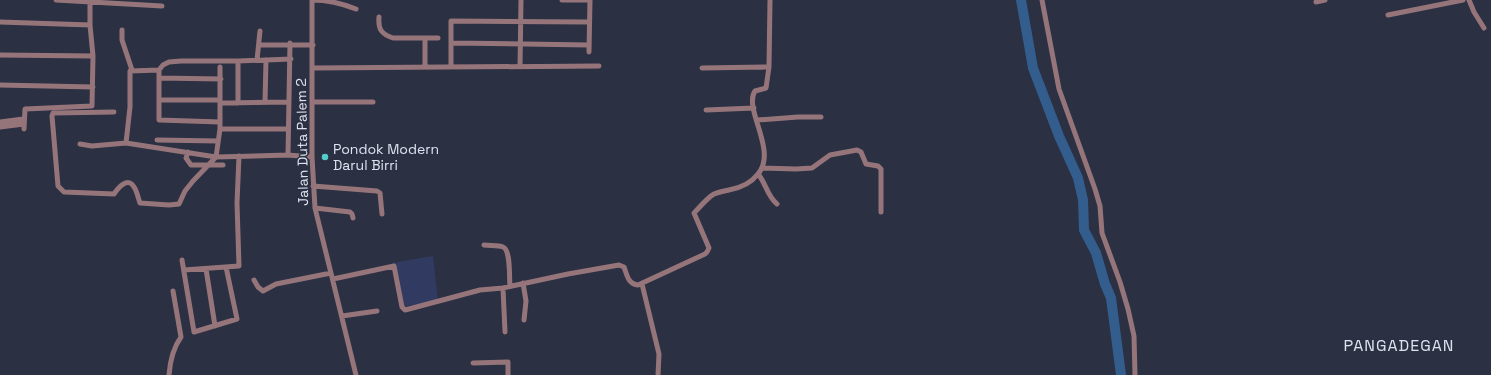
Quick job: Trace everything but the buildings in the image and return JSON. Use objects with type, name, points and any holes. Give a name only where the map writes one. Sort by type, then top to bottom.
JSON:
[{"type":"street","points":[[56,0],[162,6]]},
{"type":"street","points":[[312,0],[327,0],[356,9]]},
{"type":"street","name":"Jalan Duta Palem 2","points":[[312,0],[312,157],[315,208],[356,375]]},
{"type":"street","points":[[520,0],[520,67]]},
{"type":"street","points":[[562,0],[590,0],[588,52]]},
{"type":"street","points":[[333,279],[394,266],[401,303],[405,310],[480,290],[503,288],[568,274],[619,266],[624,267],[628,278],[633,284],[638,285],[707,252],[709,248],[694,213],[716,193],[742,187],[758,174],[764,164],[764,151],[754,108],[754,92],[766,88],[769,67],[770,0]]},
{"type":"street","points":[[1042,0],[1059,89],[1095,189],[1100,206],[1102,234],[1120,282],[1128,309],[1134,336],[1135,375]]},
{"type":"street","points":[[1316,2],[1325,0]]},
{"type":"street","points":[[1388,15],[1436,3],[1463,0]]},
{"type":"street","points":[[1469,0],[1474,12],[1484,28]]},
{"type":"street","points":[[24,124],[25,109],[92,106],[93,56],[90,25],[90,1]]},
{"type":"street","points":[[379,17],[378,27],[380,31],[387,36],[393,38],[438,38]]},
{"type":"street","points":[[450,67],[451,21],[589,22]]},
{"type":"street","points":[[0,22],[90,25]]},
{"type":"street","points":[[122,30],[122,40],[132,70]]},
{"type":"street","points":[[257,60],[260,31]]},
{"type":"street","points":[[425,38],[426,67]]},
{"type":"street","points":[[258,44],[313,45]]},
{"type":"street","points":[[288,155],[291,58],[290,44]]},
{"type":"street","points":[[451,44],[589,45]]},
{"type":"street","points":[[0,55],[93,56]]},
{"type":"street","points":[[220,122],[160,121],[159,70],[163,65],[174,61],[238,61],[291,58]]},
{"type":"street","points":[[265,102],[266,60]]},
{"type":"street","points":[[238,61],[238,102]]},
{"type":"street","points":[[313,68],[599,66]]},
{"type":"street","points":[[114,112],[53,113],[52,116],[58,186],[64,192],[114,194],[120,185],[130,183],[134,186],[140,203],[177,204],[181,202],[185,191],[206,166],[216,157],[220,129],[220,67]]},
{"type":"street","points":[[702,68],[769,67]]},
{"type":"street","points":[[132,70],[159,70]]},
{"type":"street","points":[[126,143],[130,107],[129,72],[132,70]]},
{"type":"street","points":[[159,78],[221,79]]},
{"type":"street","points":[[0,85],[93,86]]},
{"type":"street","points":[[159,100],[289,102]]},
{"type":"street","points":[[313,102],[373,102]]},
{"type":"street","points":[[706,110],[754,108]]},
{"type":"street","points":[[757,120],[821,117]]},
{"type":"street","points":[[0,122],[24,124]]},
{"type":"street","points":[[0,127],[24,124]]},
{"type":"street","points":[[220,129],[288,129]]},
{"type":"street","points":[[157,140],[218,141]]},
{"type":"street","points":[[80,144],[92,146],[126,143],[216,157],[288,155],[312,157]]},
{"type":"street","points":[[762,168],[812,168],[830,154],[858,150],[861,152],[866,164],[878,166],[881,169],[881,212]]},
{"type":"street","points":[[188,152],[186,158],[189,164],[206,166],[223,165]]},
{"type":"street","points":[[184,270],[239,266],[237,203],[239,156]]},
{"type":"street","points":[[758,174],[764,182],[770,197],[777,204]]},
{"type":"street","points":[[314,186],[377,191],[380,193],[382,214]]},
{"type":"street","points":[[315,208],[350,212],[353,218]]},
{"type":"street","points":[[484,245],[504,247],[506,249],[509,257],[510,286]]},
{"type":"street","points":[[182,260],[194,332],[237,319],[226,267]]},
{"type":"street","points":[[206,268],[215,326]]},
{"type":"street","points":[[254,280],[258,288],[263,291],[280,283],[331,272]]},
{"type":"street","points":[[523,283],[526,301],[524,320]]},
{"type":"street","points":[[642,284],[659,354],[658,375]]},
{"type":"street","points":[[503,288],[506,332]]},
{"type":"street","points":[[169,375],[176,344],[181,337],[173,291]]},
{"type":"street","points":[[342,316],[377,311]]},
{"type":"street","points":[[473,363],[508,362],[508,375]]},
{"type":"shaded area","points":[[433,256],[438,301],[400,307],[392,263]]},
{"type":"waterway","points":[[1021,0],[1033,68],[1059,136],[1078,178],[1083,200],[1084,230],[1096,253],[1105,284],[1111,298],[1121,375]]},
{"type":"place","name":"Pondok Modern Darul Birri","points":[[325,157]]},
{"type":"district","name":"PANGADEGAN","points":[[1399,345]]}]
